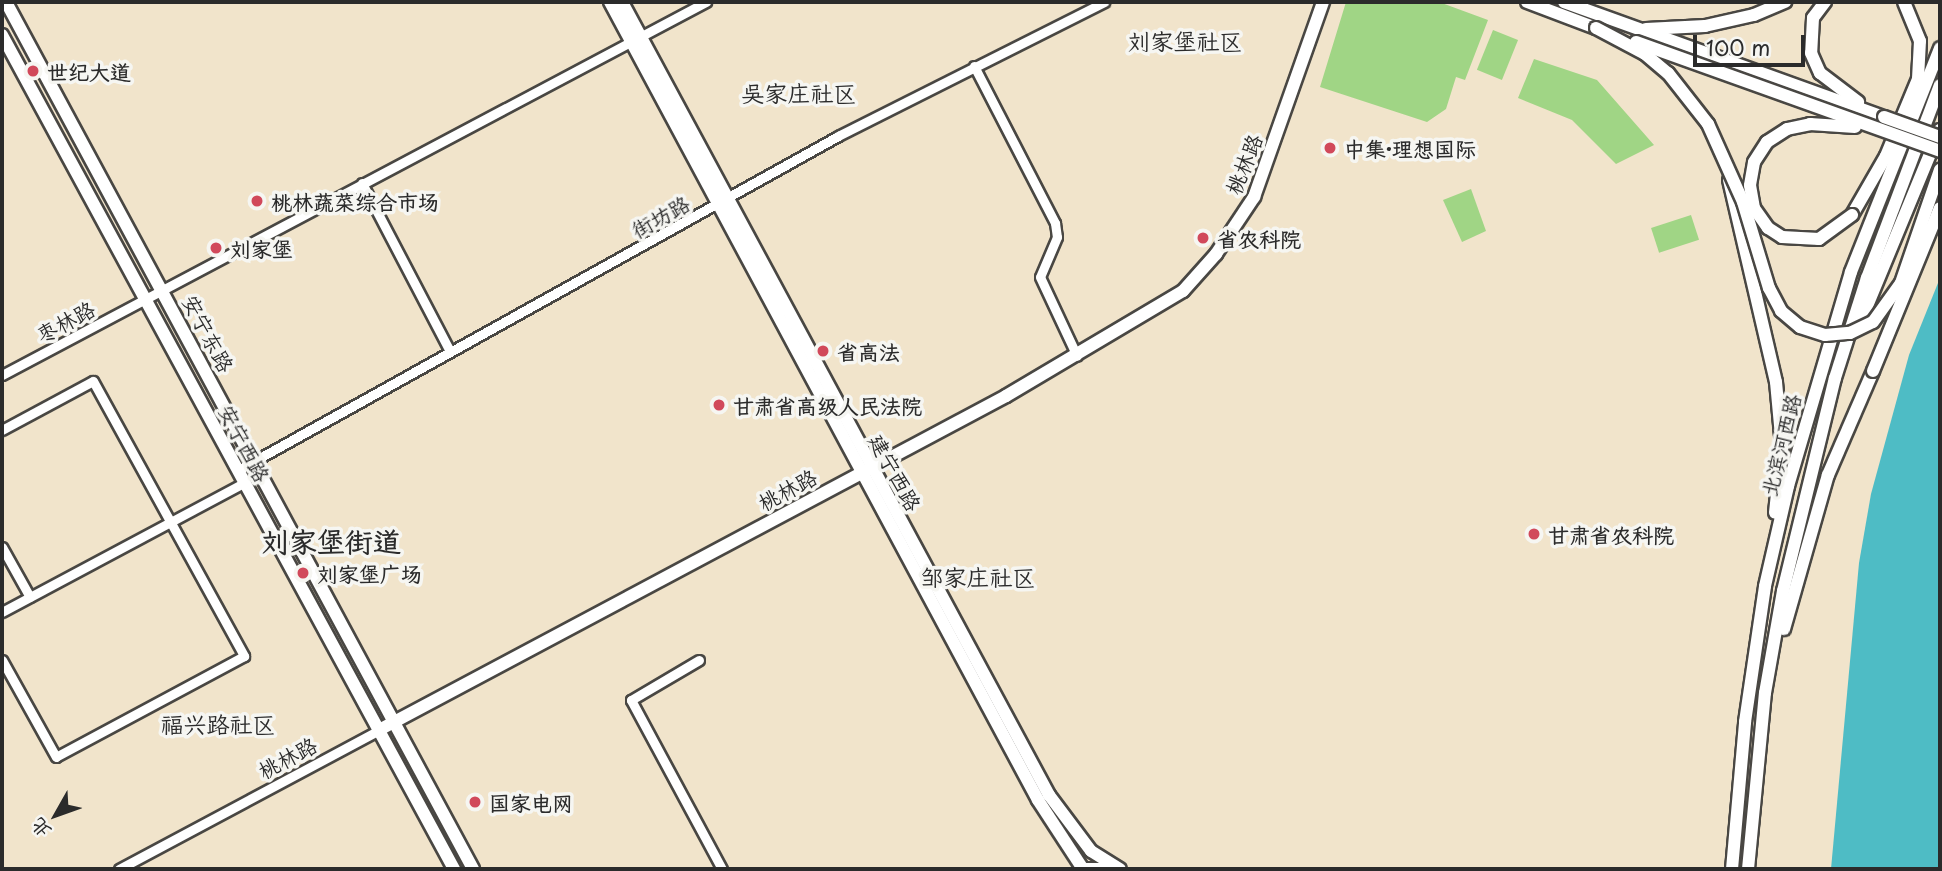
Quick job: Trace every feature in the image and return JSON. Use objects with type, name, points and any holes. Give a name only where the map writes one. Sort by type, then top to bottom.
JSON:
[{"type":"main road","name":"安宁东路","points":[[6,2],[395,721]]},
{"type":"main road","name":"建宁西路","points":[[610,2],[636,39],[723,201],[866,468],[1038,800],[1086,869]]},
{"type":"main road","name":"建宁西路","points":[[622,2],[636,39]]},
{"type":"main road","name":"桃林路","points":[[379,730],[1077,356],[1183,291],[1216,254],[1254,197],[1323,2]]},
{"type":"main road","points":[[1527,2],[1940,151]]},
{"type":"main road","points":[[1564,2],[1940,137]]},
{"type":"main road","points":[[1726,22],[1770,2]]},
{"type":"main road","points":[[1631,28],[1675,30],[1726,22],[1785,2]]},
{"type":"main road","points":[[1825,2],[1811,26],[1811,53],[1820,74],[1835,88],[1884,117]]},
{"type":"main road","points":[[1878,130],[1811,124],[1787,129],[1767,142],[1754,162],[1750,185],[1755,208],[1768,228],[1782,237],[1819,239],[1853,215],[1886,156],[1918,79],[1920,41],[1904,2]]},
{"type":"main road","points":[[1596,28],[1645,54],[1668,73],[1708,124],[1722,153],[1781,311],[1800,327],[1825,335],[1861,328],[1889,302],[1901,283],[1940,170]]},
{"type":"main road","name":"安宁西路","points":[[2,35],[454,869]]},
{"type":"main road","name":"北滨河西路","points":[[1732,869],[1745,722],[1771,561],[1816,383],[1884,191],[1940,48]]},
{"type":"main road","name":"北滨河西路","points":[[1748,869],[1766,693],[1783,591],[1835,378],[1871,266],[1940,85]]},
{"type":"main road","points":[[1905,113],[1924,88]]},
{"type":"main road","points":[[1835,378],[1940,130]]},
{"type":"main road","points":[[1722,153],[1770,357],[1782,447],[1771,561]]},
{"type":"main road","points":[[1884,191],[1886,156]]},
{"type":"main road","points":[[1766,693],[1828,475],[1940,208]]},
{"type":"main road","name":"建宁西路","points":[[866,468],[1049,795],[1091,851],[1119,869]]},
{"type":"main road","points":[[395,721],[473,869]]},
{"type":"main road","points":[[1091,851],[1086,869],[1111,869]]},
{"type":"street","name":"枣林路","points":[[2,375],[706,2]]},
{"type":"street","name":"街坊路","points":[[238,470],[723,201],[974,66],[1104,2]]},
{"type":"street","points":[[974,66],[1055,223],[1057,237],[1040,277],[1077,356]]},
{"type":"street","points":[[362,183],[450,351]]},
{"type":"street","points":[[2,430],[93,381],[244,656],[56,757],[2,660]]},
{"type":"street","points":[[2,612],[245,482]]},
{"type":"street","points":[[2,547],[30,597]]},
{"type":"street","points":[[699,660],[631,700],[722,869]]},
{"type":"street","name":"桃林路","points":[[119,869],[379,730]]},
{"type":"green space","points":[[1346,2],[1439,2],[1488,20],[1465,80],[1456,77],[1446,109],[1427,122],[1320,87]]},
{"type":"green space","points":[[1493,30],[1518,40],[1502,80],[1477,70]]},
{"type":"green space","points":[[1534,59],[1597,80],[1654,145],[1616,164],[1572,120],[1518,98]]},
{"type":"green space","points":[[1471,189],[1486,231],[1462,242],[1443,200]]},
{"type":"green space","points":[[1691,215],[1699,240],[1659,253],[1651,228]]},
{"type":"water","points":[[1940,278],[1940,869],[1831,869],[1859,563],[1871,494],[1909,355]]},
{"type":"place","name":"世纪大道","points":[[33,71]]},
{"type":"place","name":"中集·理想国际","points":[[1330,148]]},
{"type":"place","name":"桃林蔬菜综合市场","points":[[257,201]]},
{"type":"place","name":"省农科院","points":[[1203,238]]},
{"type":"place","name":"刘家堡","points":[[216,248]]},
{"type":"place","name":"省高法","points":[[823,351]]},
{"type":"place","name":"甘肃省高级人民法院","points":[[719,405]]},
{"type":"place","name":"甘肃省农科院","points":[[1534,534]]},
{"type":"place","name":"刘家堡广场","points":[[303,573]]},
{"type":"place","name":"国家电网","points":[[475,802]]},
{"type":"district","name":"刘家堡社区","points":[[1185,41]]},
{"type":"district","name":"吴家庄社区","points":[[799,93]]},
{"type":"district","name":"刘家堡街道","points":[[331,541]]},
{"type":"district","name":"邹家庄社区","points":[[978,577]]},
{"type":"district","name":"福兴路社区","points":[[218,724]]}]
